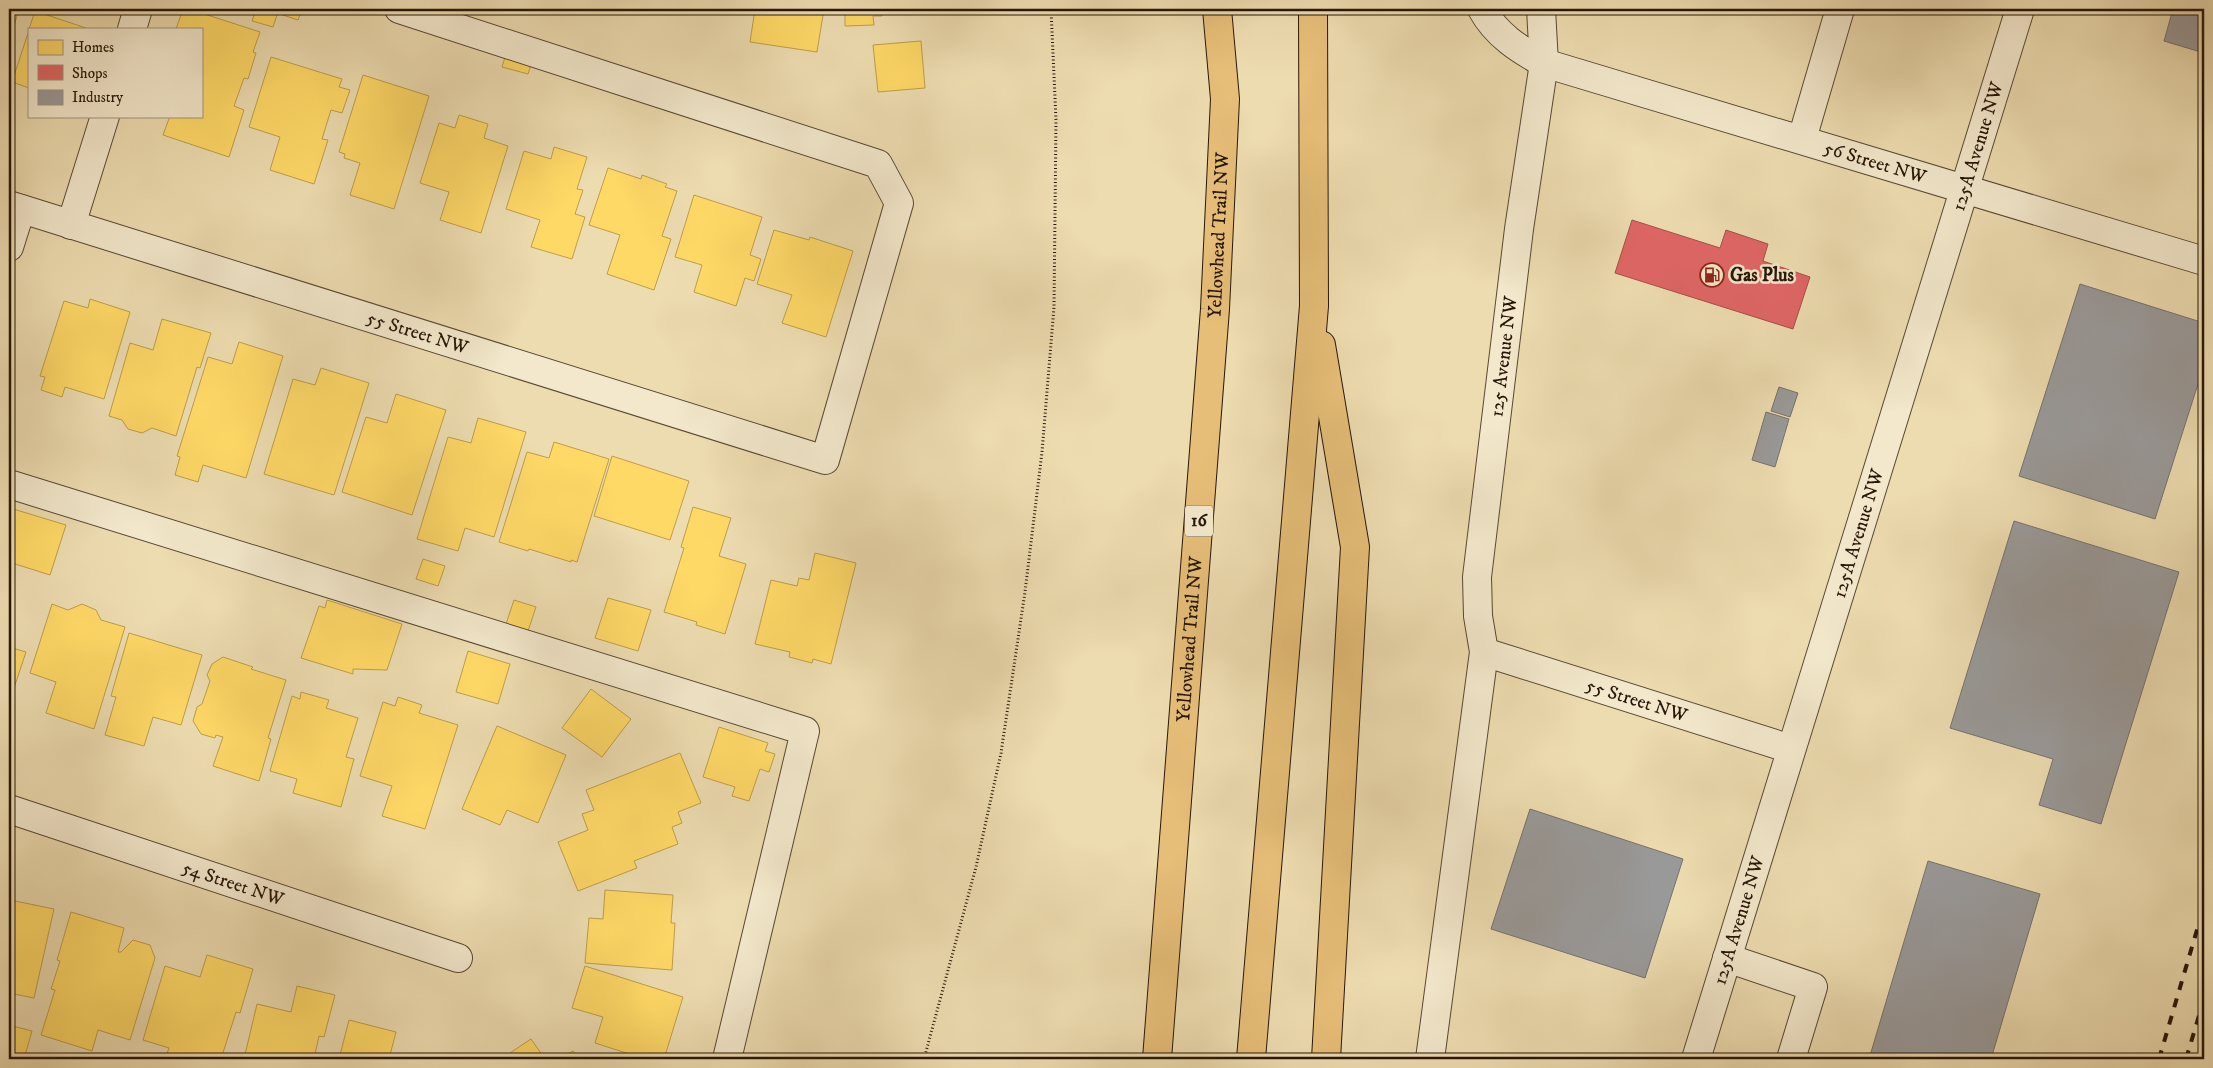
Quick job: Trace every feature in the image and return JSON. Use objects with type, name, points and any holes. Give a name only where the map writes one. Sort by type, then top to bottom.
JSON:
[{"type":"highway","name":"Yellowhead Trail NW","points":[[1157,1059],[1215,309],[1225,98],[1217,9]]},
{"type":"highway","points":[[1252,1059],[1314,306],[1313,9]]},
{"type":"highway","points":[[1314,306],[1355,547],[1326,1059]]},
{"type":"highway","points":[[1152,1059],[1160,1032]]},
{"type":"street","points":[[132,28],[138,9]]},
{"type":"street","name":"55 Street NW","points":[[15,207],[825,460],[899,203],[878,164],[399,9]]},
{"type":"street","points":[[1482,9],[1500,33],[1519,50],[1544,63]]},
{"type":"street","name":"125 Avenue NW","points":[[1430,1059],[1484,652],[1478,616],[1477,578],[1519,229],[1544,63],[1541,9]]},
{"type":"street","points":[[1802,139],[1840,9]]},
{"type":"street","name":"125A Avenue NW","points":[[1696,1059],[2020,9]]},
{"type":"street","name":"56 Street NW","points":[[1544,63],[1965,187],[2204,261]]},
{"type":"street","points":[[71,225],[104,118]]},
{"type":"street","points":[[9,247],[15,207]]},
{"type":"street","points":[[9,484],[805,731],[727,1059]]},
{"type":"street","name":"55 Street NW","points":[[1484,652],[1791,749]]},
{"type":"street","name":"54 Street NW","points":[[9,809],[458,958]]},
{"type":"street","points":[[1726,958],[1813,987],[1791,1059]]},
{"type":"path","points":[[924,1059],[976,867],[1000,752],[1025,592],[1038,490],[1054,306],[1056,120],[1050,9]]},
{"type":"building: Homes","points":[[9,9],[19,9],[9,43]]},
{"type":"building: Homes","points":[[183,9],[189,9],[260,32],[253,52],[256,53],[248,79],[244,78],[234,106],[244,110],[229,157],[163,135],[169,118],[202,118],[202,28],[176,28]]},
{"type":"building: Homes","points":[[256,9],[279,9],[273,27],[252,21]]},
{"type":"building: Homes","points":[[282,9],[302,9],[298,20],[280,14]]},
{"type":"building: Homes","points":[[755,9],[824,9],[817,52],[750,42]]},
{"type":"building: Homes","points":[[845,9],[881,9],[882,16],[873,16],[874,25],[845,26]]},
{"type":"building: Homes","points":[[35,11],[86,28],[29,28]]},
{"type":"building: Homes","points":[[28,33],[28,88],[12,82]]},
{"type":"building: Homes","points":[[921,41],[925,88],[878,92],[873,45]]},
{"type":"building: Homes","points":[[508,47],[534,55],[528,74],[502,67]]},
{"type":"building: Homes","points":[[271,57],[342,79],[339,87],[350,90],[342,113],[331,110],[322,139],[328,140],[314,184],[270,170],[280,137],[249,127]]},
{"type":"building: Homes","points":[[363,75],[429,96],[394,209],[350,195],[360,163],[344,158],[345,154],[339,152]]},
{"type":"building: Homes","points":[[459,115],[488,124],[484,138],[508,146],[481,233],[440,220],[449,192],[420,183],[439,123],[455,128]]},
{"type":"building: Homes","points":[[554,147],[587,157],[577,189],[583,190],[575,214],[585,217],[572,259],[531,247],[540,220],[506,209],[524,151],[551,159]]},
{"type":"building: Homes","points":[[608,168],[641,179],[642,175],[667,184],[665,187],[677,191],[662,236],[671,239],[654,290],[607,274],[620,235],[589,225]]},
{"type":"building: Homes","points":[[694,195],[762,217],[750,255],[761,259],[754,281],[745,278],[736,306],[694,292],[702,265],[675,257]]},
{"type":"building: Homes","points":[[774,230],[809,240],[810,237],[853,251],[826,337],[782,323],[792,295],[757,284]]},
{"type":"building: Homes","points":[[90,299],[130,312],[104,399],[65,387],[62,397],[41,390],[45,377],[40,376],[64,301],[88,308]]},
{"type":"building: Homes","points":[[162,319],[211,333],[200,368],[197,367],[176,436],[152,428],[142,433],[128,429],[122,420],[109,416],[130,343],[153,350]]},
{"type":"building: Homes","points":[[239,342],[283,356],[246,478],[203,465],[198,482],[175,475],[180,457],[177,456],[208,357],[232,364]]},
{"type":"building: Homes","points":[[321,368],[369,383],[334,495],[264,474],[293,379],[315,385]]},
{"type":"building: Homes","points":[[396,394],[446,410],[412,515],[342,492],[366,417],[387,423]]},
{"type":"building: Homes","points":[[478,418],[526,432],[494,537],[465,528],[458,551],[417,539],[448,437],[471,443]]},
{"type":"building: Homes","points":[[554,442],[609,459],[577,562],[571,560],[571,562],[529,549],[528,551],[499,542],[527,452],[549,458]]},
{"type":"building: Homes","points":[[612,456],[689,481],[670,540],[594,516]]},
{"type":"building: Homes","points":[[693,507],[731,518],[719,556],[746,564],[725,634],[696,625],[697,622],[664,612],[684,548],[681,547]]},
{"type":"building: Homes","points":[[10,508],[66,525],[50,575],[9,562]]},
{"type":"building: Homes","points":[[815,553],[856,563],[831,664],[813,659],[812,663],[789,657],[790,652],[755,644],[771,580],[797,586],[799,578],[809,580]]},
{"type":"building: Homes","points":[[423,559],[445,566],[438,586],[416,579]]},
{"type":"building: Homes","points":[[608,598],[651,610],[638,651],[595,638]]},
{"type":"building: Homes","points":[[327,600],[402,624],[387,670],[353,669],[353,674],[301,658],[319,606],[325,608]]},
{"type":"building: Homes","points":[[514,600],[536,607],[528,631],[506,624]]},
{"type":"building: Homes","points":[[52,604],[68,610],[82,604],[96,610],[101,620],[125,627],[94,729],[46,713],[56,682],[30,673]]},
{"type":"building: Homes","points":[[129,633],[202,655],[181,725],[153,717],[144,746],[105,735],[116,697],[111,696]]},
{"type":"building: Homes","points":[[9,647],[26,652],[9,703]]},
{"type":"building: Homes","points":[[468,651],[510,664],[498,704],[456,692]]},
{"type":"building: Homes","points":[[223,657],[253,667],[251,669],[286,680],[268,738],[271,739],[259,781],[213,766],[223,737],[216,735],[215,738],[201,734],[193,721],[197,707],[202,704],[210,681],[207,675],[212,664]]},
{"type":"building: Homes","points":[[591,689],[631,719],[602,757],[562,728]]},
{"type":"building: Homes","points":[[301,692],[329,700],[326,708],[358,718],[346,757],[354,759],[341,807],[293,793],[297,779],[270,771],[292,696],[300,699]]},
{"type":"building: Homes","points":[[398,697],[422,705],[419,713],[458,725],[425,829],[382,816],[392,786],[360,776],[383,702],[395,706]]},
{"type":"building: Homes","points":[[497,726],[566,755],[538,823],[507,810],[500,825],[462,809]]},
{"type":"building: Homes","points":[[719,727],[768,743],[765,751],[775,754],[769,772],[760,769],[749,801],[732,796],[735,787],[703,777]]},
{"type":"building: Homes","points":[[680,753],[701,803],[678,812],[682,823],[672,827],[678,844],[634,861],[637,868],[578,891],[558,842],[588,830],[582,814],[594,810],[586,790]]},
{"type":"building: Homes","points":[[605,890],[673,895],[671,923],[675,923],[672,970],[585,963],[589,918],[603,919]]},
{"type":"building: Homes","points":[[10,900],[54,909],[34,998],[9,993]]},
{"type":"building: Homes","points":[[71,912],[124,928],[118,952],[121,952],[133,940],[150,945],[155,958],[130,1040],[98,1030],[92,1051],[41,1035],[55,990],[51,989],[60,961],[57,960]]},
{"type":"building: Homes","points":[[207,955],[253,969],[240,1013],[236,1012],[221,1059],[205,1059],[194,1056],[193,1059],[165,1059],[169,1048],[143,1040],[165,966],[200,977]]},
{"type":"building: Homes","points":[[585,966],[683,997],[664,1059],[645,1059],[595,1043],[603,1017],[572,1008]]},
{"type":"building: Homes","points":[[297,986],[335,995],[324,1037],[319,1036],[314,1059],[244,1059],[257,1004],[291,1012]]},
{"type":"building: Homes","points":[[349,1020],[396,1032],[389,1059],[339,1059]]},
{"type":"building: Homes","points":[[9,1025],[32,1031],[24,1059],[9,1059]]},
{"type":"building: Homes","points":[[531,1039],[545,1059],[501,1059]]},
{"type":"building: Homes","points":[[573,1051],[579,1059],[559,1059]]},
{"type":"building: Shops","name":"Gas Plus","points":[[1632,220],[1720,248],[1726,230],[1768,244],[1763,261],[1810,277],[1793,329],[1615,273]]},
{"type":"building: Industry","points":[[2173,9],[2204,9],[2204,53],[2164,41]]},
{"type":"building: Industry","points":[[2080,284],[2204,323],[2204,365],[2155,519],[2019,476]]},
{"type":"building: Industry","points":[[1779,387],[1798,393],[1790,417],[1771,411]]},
{"type":"building: Industry","points":[[1766,412],[1789,419],[1775,467],[1752,460]]},
{"type":"building: Industry","points":[[2014,521],[2179,572],[2101,824],[2039,805],[2053,759],[1950,728]]},
{"type":"building: Industry","points":[[1530,809],[1683,859],[1645,978],[1491,929]]},
{"type":"building: Industry","points":[[1928,861],[2040,894],[1991,1059],[1869,1059]]},
{"type":"railway","points":[[2159,1059],[2204,906]]},
{"type":"railway","points":[[2186,1059],[2204,999]]},
{"type":"place","name":"Gas Plus","points":[[1712,275]]}]
